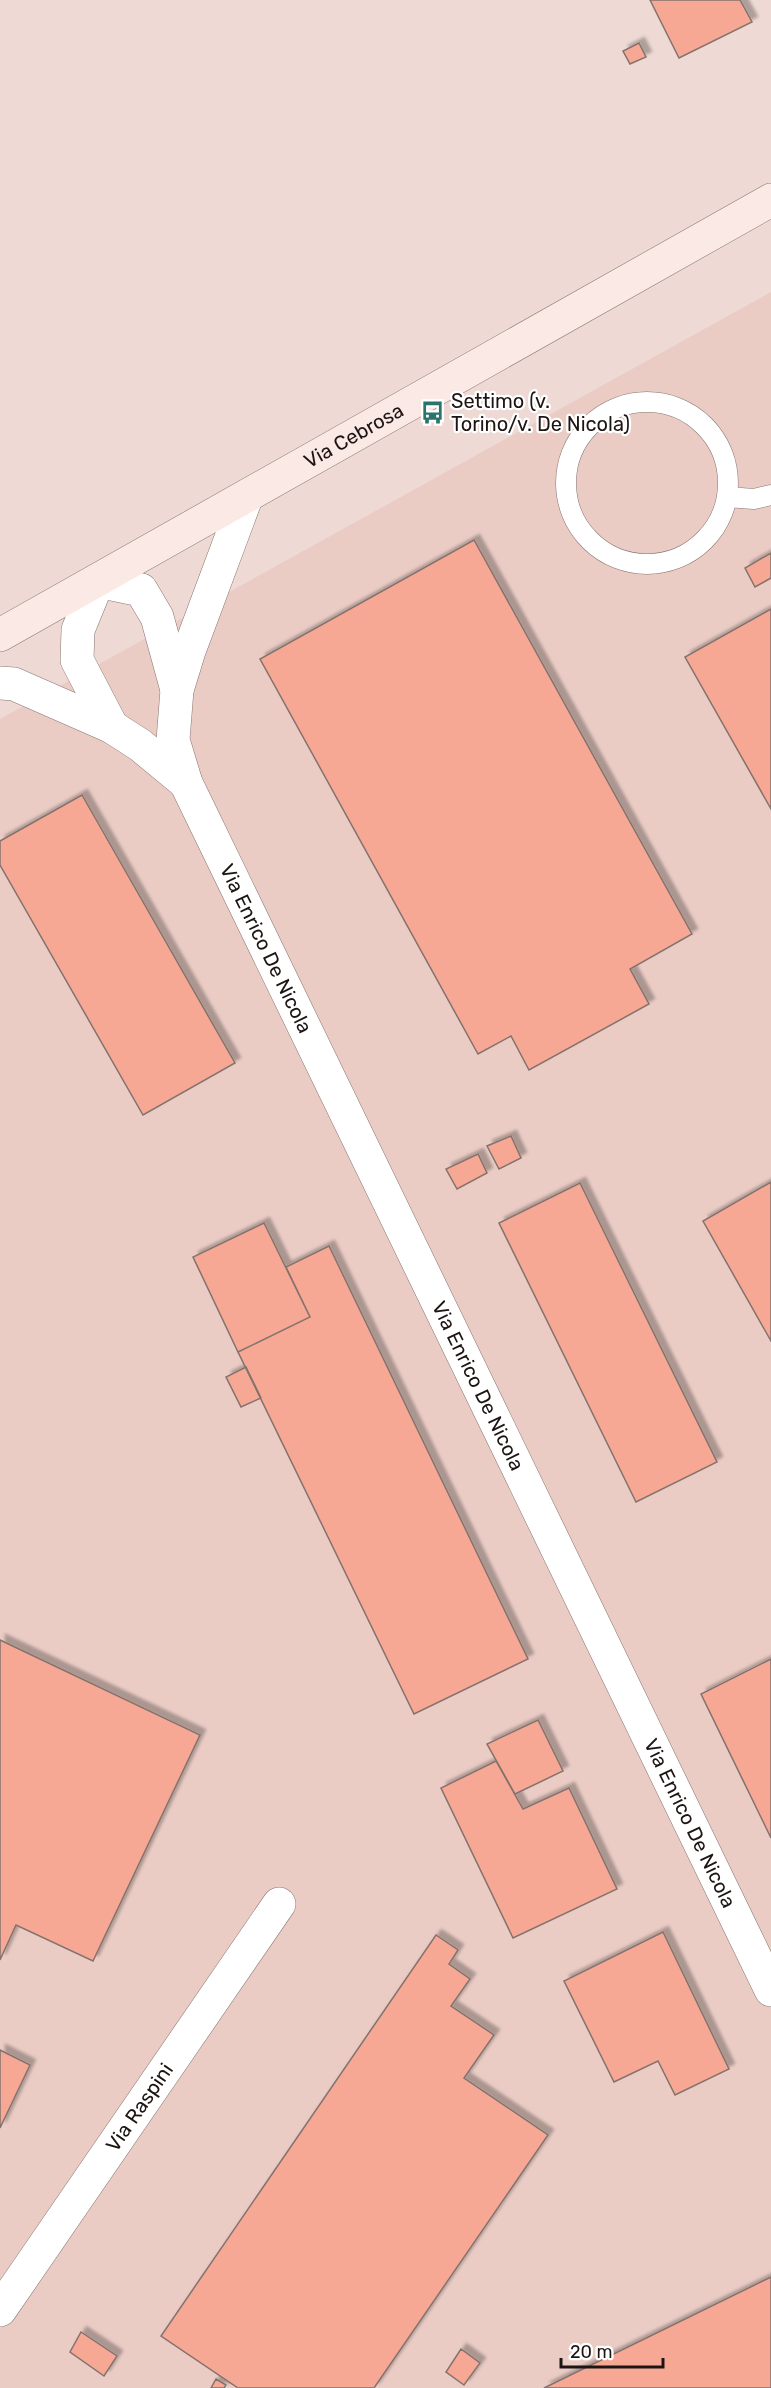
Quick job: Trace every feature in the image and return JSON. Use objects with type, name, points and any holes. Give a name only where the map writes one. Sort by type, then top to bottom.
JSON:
[{"type":"main road","name":"Via Cebrosa","points":[[0,635],[771,200]]},
{"type":"street","name":"Via Enrico De Nicola","points":[[246,498],[189,651],[177,690],[173,740],[186,783],[771,1990]]},
{"type":"street","name":"Via Enrico De Nicola","points":[[98,581],[141,590],[157,617],[177,690]]},
{"type":"street","points":[[98,581],[78,630],[78,660],[112,727]]},
{"type":"street","name":"Via Enrico De Nicola","points":[[0,683],[15,684],[112,727],[140,745],[186,783]]},
{"type":"street","name":"Via Raspini","points":[[0,2310],[279,1904]]},
{"type":"lane","points":[[656,402],[682,410],[704,425],[719,446],[728,471],[727,497],[720,521],[705,541],[685,556],[662,564],[637,564],[612,558],[592,544],[576,525],[567,501],[565,477],[572,451],[586,429],[592,424],[606,413],[630,403],[656,402]]},
{"type":"lane","points":[[727,497],[754,499],[771,495]]},
{"type":"shaded area","points":[[771,292],[771,2388],[0,2388],[0,719]]},
{"type":"building","points":[[650,0],[740,0],[752,22],[679,58]]},
{"type":"building","points":[[639,43],[646,57],[630,64],[623,51]]},
{"type":"building","points":[[474,540],[692,934],[630,969],[649,1004],[529,1070],[511,1036],[478,1054],[260,659]]},
{"type":"building","points":[[771,553],[771,578],[755,587],[745,568]]},
{"type":"building","points":[[771,609],[771,809],[685,657]]},
{"type":"building","points":[[82,795],[235,1063],[143,1115],[0,865],[0,841]]},
{"type":"building","points":[[511,1136],[521,1158],[499,1169],[487,1146]]},
{"type":"building","points":[[478,1154],[487,1173],[457,1189],[446,1169]]},
{"type":"building","points":[[771,1182],[771,1341],[703,1221]]},
{"type":"building","points":[[580,1183],[717,1462],[636,1502],[499,1223]]},
{"type":"building","points":[[264,1223],[310,1317],[238,1352],[193,1257]]},
{"type":"building","points":[[329,1246],[528,1659],[414,1714],[238,1352],[310,1317],[286,1267]]},
{"type":"building","points":[[246,1367],[261,1398],[241,1407],[226,1377]]},
{"type":"building","points":[[0,1640],[200,1735],[93,1961],[16,1925],[0,1960]]},
{"type":"building","points":[[771,1659],[771,1838],[701,1694]]},
{"type":"building","points":[[538,1720],[563,1771],[515,1794],[487,1744]]},
{"type":"building","points":[[496,1761],[523,1809],[569,1788],[617,1889],[513,1938],[441,1788]]},
{"type":"building","points":[[663,1932],[729,2069],[675,2095],[658,2061],[614,2082],[564,1981]]},
{"type":"building","points":[[436,1935],[458,1950],[449,1964],[470,1979],[451,2006],[494,2035],[464,2078],[548,2135],[374,2388],[238,2388],[161,2336]]},
{"type":"building","points":[[0,2050],[30,2065],[0,2128]]},
{"type":"building","points":[[771,2277],[771,2388],[544,2388]]},
{"type":"building","points":[[81,2332],[117,2356],[104,2376],[70,2352]]},
{"type":"building","points":[[461,2349],[480,2363],[464,2385],[446,2372]]},
{"type":"building","points":[[216,2379],[226,2385],[224,2388],[211,2388]]},
{"type":"place","name":"Settimo (v. Torino/v. De Nicola)","points":[[433,413]]}]
